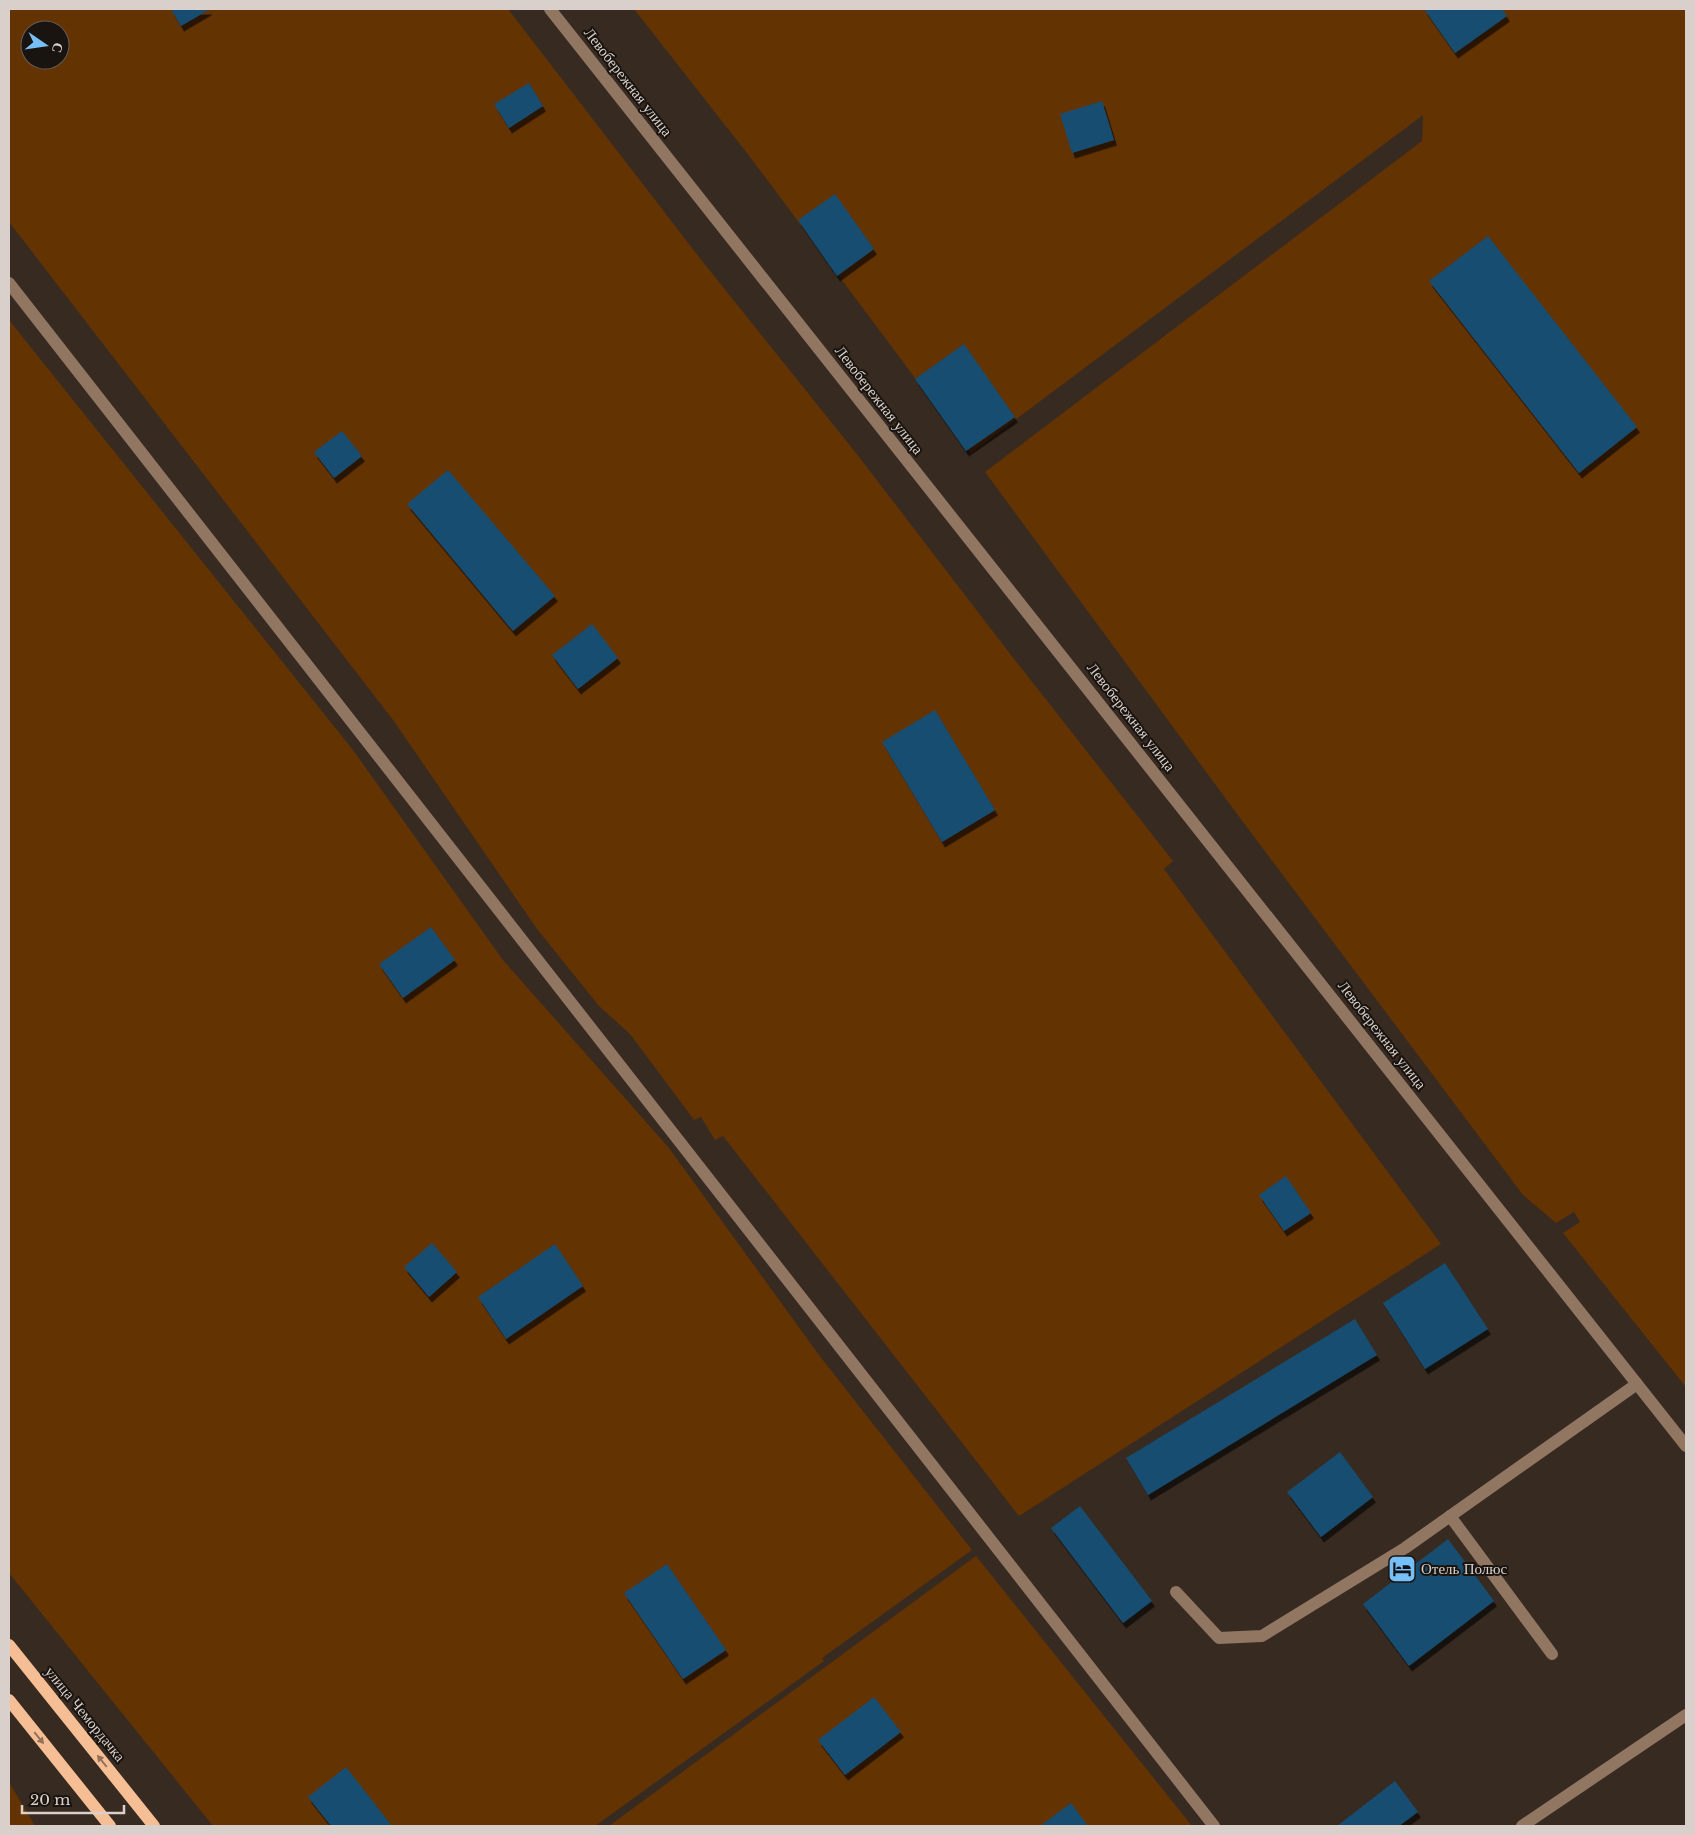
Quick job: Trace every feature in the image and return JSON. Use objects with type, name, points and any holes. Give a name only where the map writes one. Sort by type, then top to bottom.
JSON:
[{"type":"main road","name":"улица Чемордачка","points":[[9,1645],[154,1826]]},
{"type":"main road","points":[[9,1700],[110,1826]]},
{"type":"street","name":"Левобережная улица","points":[[550,9],[1685,1443]]},
{"type":"street","points":[[9,283],[1214,1826]]},
{"type":"street","points":[[1176,1592],[1219,1638],[1262,1636],[1405,1548],[1637,1384]]},
{"type":"street","points":[[1450,1516],[1552,1654]]},
{"type":"street","points":[[1522,1826],[1686,1715]]},
{"type":"shaded area","points":[[9,9],[508,9],[699,257],[856,453],[1011,655],[1173,861],[1164,869],[1441,1244],[1019,1516],[723,1136],[715,1140],[701,1117],[694,1120],[630,1034],[599,1006],[537,929],[393,720],[9,222]]},
{"type":"shaded area","points":[[634,9],[1686,9],[1686,1387],[1563,1233],[1580,1222],[1574,1212],[1556,1223],[1523,1195],[1243,822],[985,472],[1422,141],[1423,115],[971,453],[750,157]]},
{"type":"shaded area","points":[[9,320],[353,750],[503,960],[669,1148],[819,1355],[972,1550],[822,1658],[824,1661],[595,1826],[213,1826],[9,1573]]},
{"type":"shaded area","points":[[976,1556],[1192,1826],[609,1826]]},
{"type":"shaded area","points":[[9,1782],[35,1826],[9,1826]]},
{"type":"building","points":[[171,9],[210,9],[181,26]]},
{"type":"building","points":[[1424,9],[1502,9],[1507,16],[1455,53]]},
{"type":"building","points":[[529,83],[543,106],[509,128],[494,104]]},
{"type":"building","points":[[1102,101],[1114,140],[1072,153],[1060,114]]},
{"type":"building","points":[[835,194],[874,249],[837,276],[798,220]]},
{"type":"building","points":[[1488,236],[1637,427],[1579,473],[1429,281]]},
{"type":"building","points":[[964,344],[1015,417],[966,451],[915,379]]},
{"type":"building","points":[[342,431],[362,456],[334,478],[314,452]]},
{"type":"building","points":[[448,470],[555,596],[513,631],[407,504]]},
{"type":"building","points":[[592,624],[618,658],[578,689],[552,655]]},
{"type":"building","points":[[935,710],[995,810],[942,842],[882,742]]},
{"type":"building","points":[[431,927],[455,960],[403,998],[379,964]]},
{"type":"building","points":[[1286,1176],[1311,1213],[1284,1231],[1259,1195]]},
{"type":"building","points":[[432,1243],[457,1272],[429,1297],[404,1267]]},
{"type":"building","points":[[555,1244],[583,1286],[506,1339],[478,1297]]},
{"type":"building","points":[[1445,1263],[1488,1329],[1425,1369],[1383,1303]]},
{"type":"building","points":[[1355,1319],[1377,1355],[1148,1495],[1126,1458]]},
{"type":"building","points":[[1340,1452],[1373,1497],[1321,1537],[1287,1492]]},
{"type":"building","points":[[1080,1506],[1152,1601],[1123,1623],[1051,1528]]},
{"type":"building","points":[[1448,1539],[1494,1601],[1409,1666],[1363,1604]]},
{"type":"building","points":[[667,1564],[726,1650],[683,1679],[624,1593]]},
{"type":"building","points":[[874,1697],[901,1732],[845,1775],[818,1740]]},
{"type":"building","points":[[346,1767],[392,1826],[331,1826],[308,1797]]},
{"type":"building","points":[[1395,1781],[1418,1812],[1399,1826],[1337,1826]]},
{"type":"building","points":[[1071,1803],[1088,1826],[1040,1826]]},
{"type":"place","name":"Отель Полюс","points":[[1402,1569]]}]
